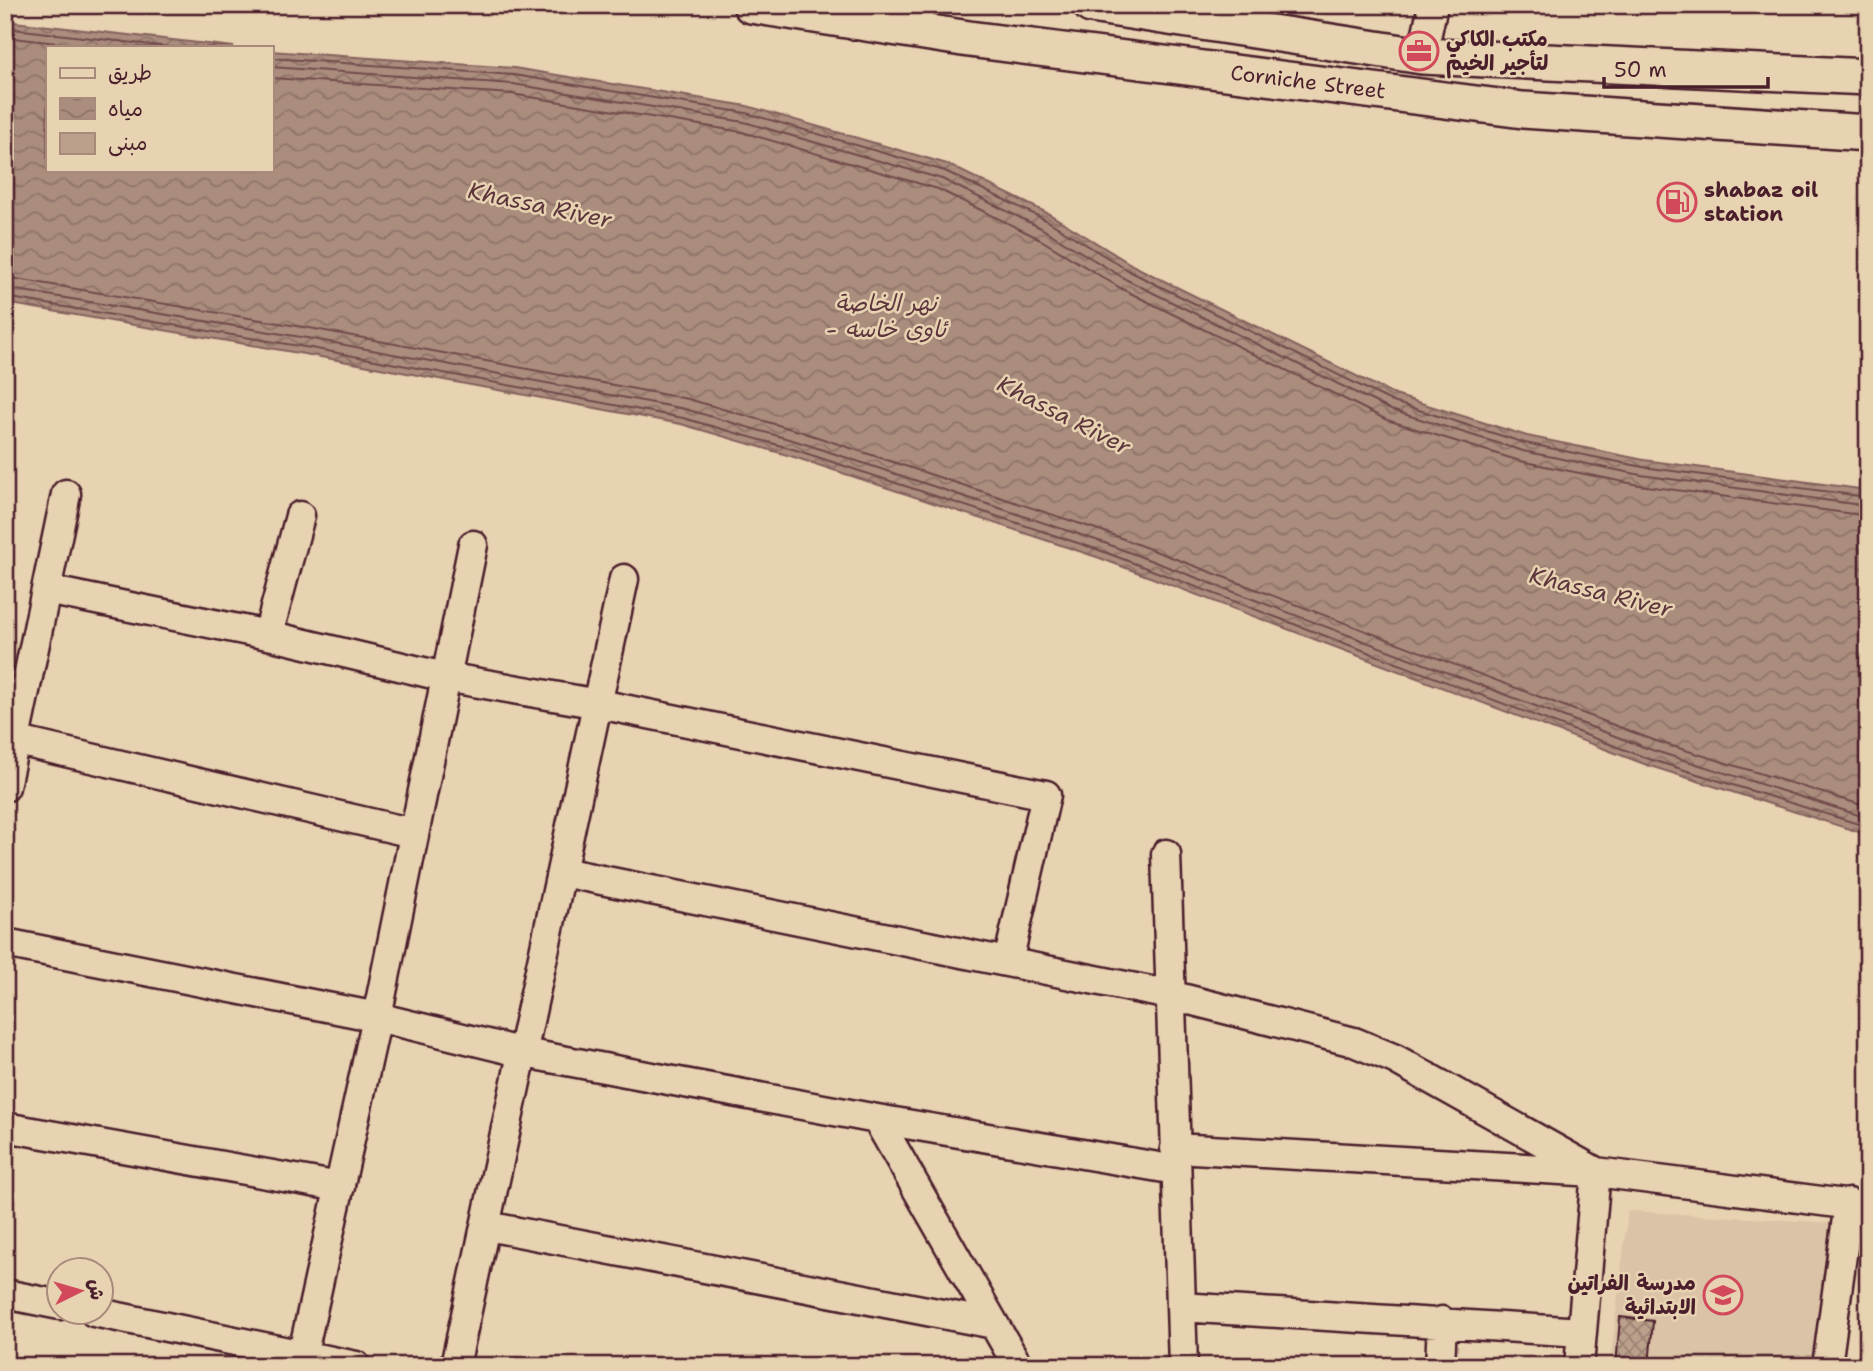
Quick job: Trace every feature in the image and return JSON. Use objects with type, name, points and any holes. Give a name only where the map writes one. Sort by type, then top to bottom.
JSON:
[{"type":"main road","name":"Corniche Street","points":[[751,5],[997,43],[1523,110],[1868,133]]},
{"type":"main road","name":"Corniche Street","points":[[1091,5],[1422,55],[1868,78]]},
{"type":"main road","points":[[1627,117],[1630,65]]},
{"type":"main road","points":[[1720,124],[1723,70]]},
{"type":"street","points":[[1422,55],[1433,5]]},
{"type":"street","points":[[5,787],[10,739],[47,590],[66,494]]},
{"type":"street","points":[[268,635],[300,516]]},
{"type":"street","points":[[302,1360],[377,1017],[473,545]]},
{"type":"street","points":[[455,1366],[624,579]]},
{"type":"street","points":[[47,590],[268,635],[445,677],[599,704],[1046,795],[1008,962]]},
{"type":"street","points":[[10,739],[413,832]]},
{"type":"street","points":[[1166,854],[1183,1366]]},
{"type":"street","points":[[562,872],[1170,995],[1354,1042],[1395,1059],[1596,1172]]},
{"type":"street","points":[[5,943],[377,1017],[524,1053],[877,1119],[1176,1159],[1596,1172],[1858,1205],[1827,1366]]},
{"type":"street","points":[[877,1119],[1018,1366]]},
{"type":"street","points":[[5,1127],[340,1187]]},
{"type":"street","points":[[1579,1366],[1596,1172]]},
{"type":"street","points":[[487,1226],[994,1324]]},
{"type":"street","points":[[5,1294],[46,1302]]},
{"type":"street","points":[[1181,1307],[1442,1321],[1582,1332]]},
{"type":"street","points":[[116,1316],[302,1360],[356,1366]]},
{"type":"street","points":[[1440,1366],[1442,1321]]},
{"type":"shaded area","name":"مدرسة الفراتين الابتدائية","points":[[1628,1211],[1834,1223],[1820,1366],[1610,1366]]},
{"type":"water","name":"نهر الخاصة - ئاوی خاسە","points":[[5,21],[225,46],[46,46],[46,172],[273,172],[273,51],[514,68],[747,106],[947,164],[1049,214],[1134,266],[1395,395],[1527,436],[1644,460],[1868,490],[1868,835],[1647,765],[1097,557],[794,457],[681,424],[310,355],[5,303]]},
{"type":"building","points":[[1620,1317],[1653,1321],[1649,1366],[1616,1366]]},
{"type":"place","name":"مكتب الكاكي لتأجير الخيم","points":[[1419,51]]},
{"type":"place","name":"shabaz oil station","points":[[1677,202]]},
{"type":"place","name":"مدرسة الفراتين الابتدائية","points":[[1723,1295]]},
{"type":"water label","name":"Khassa River","points":[[540,205]]},
{"type":"water label","name":"Khassa River","points":[[1064,415]]},
{"type":"water label","name":"Khassa River","points":[[1601,592]]}]
